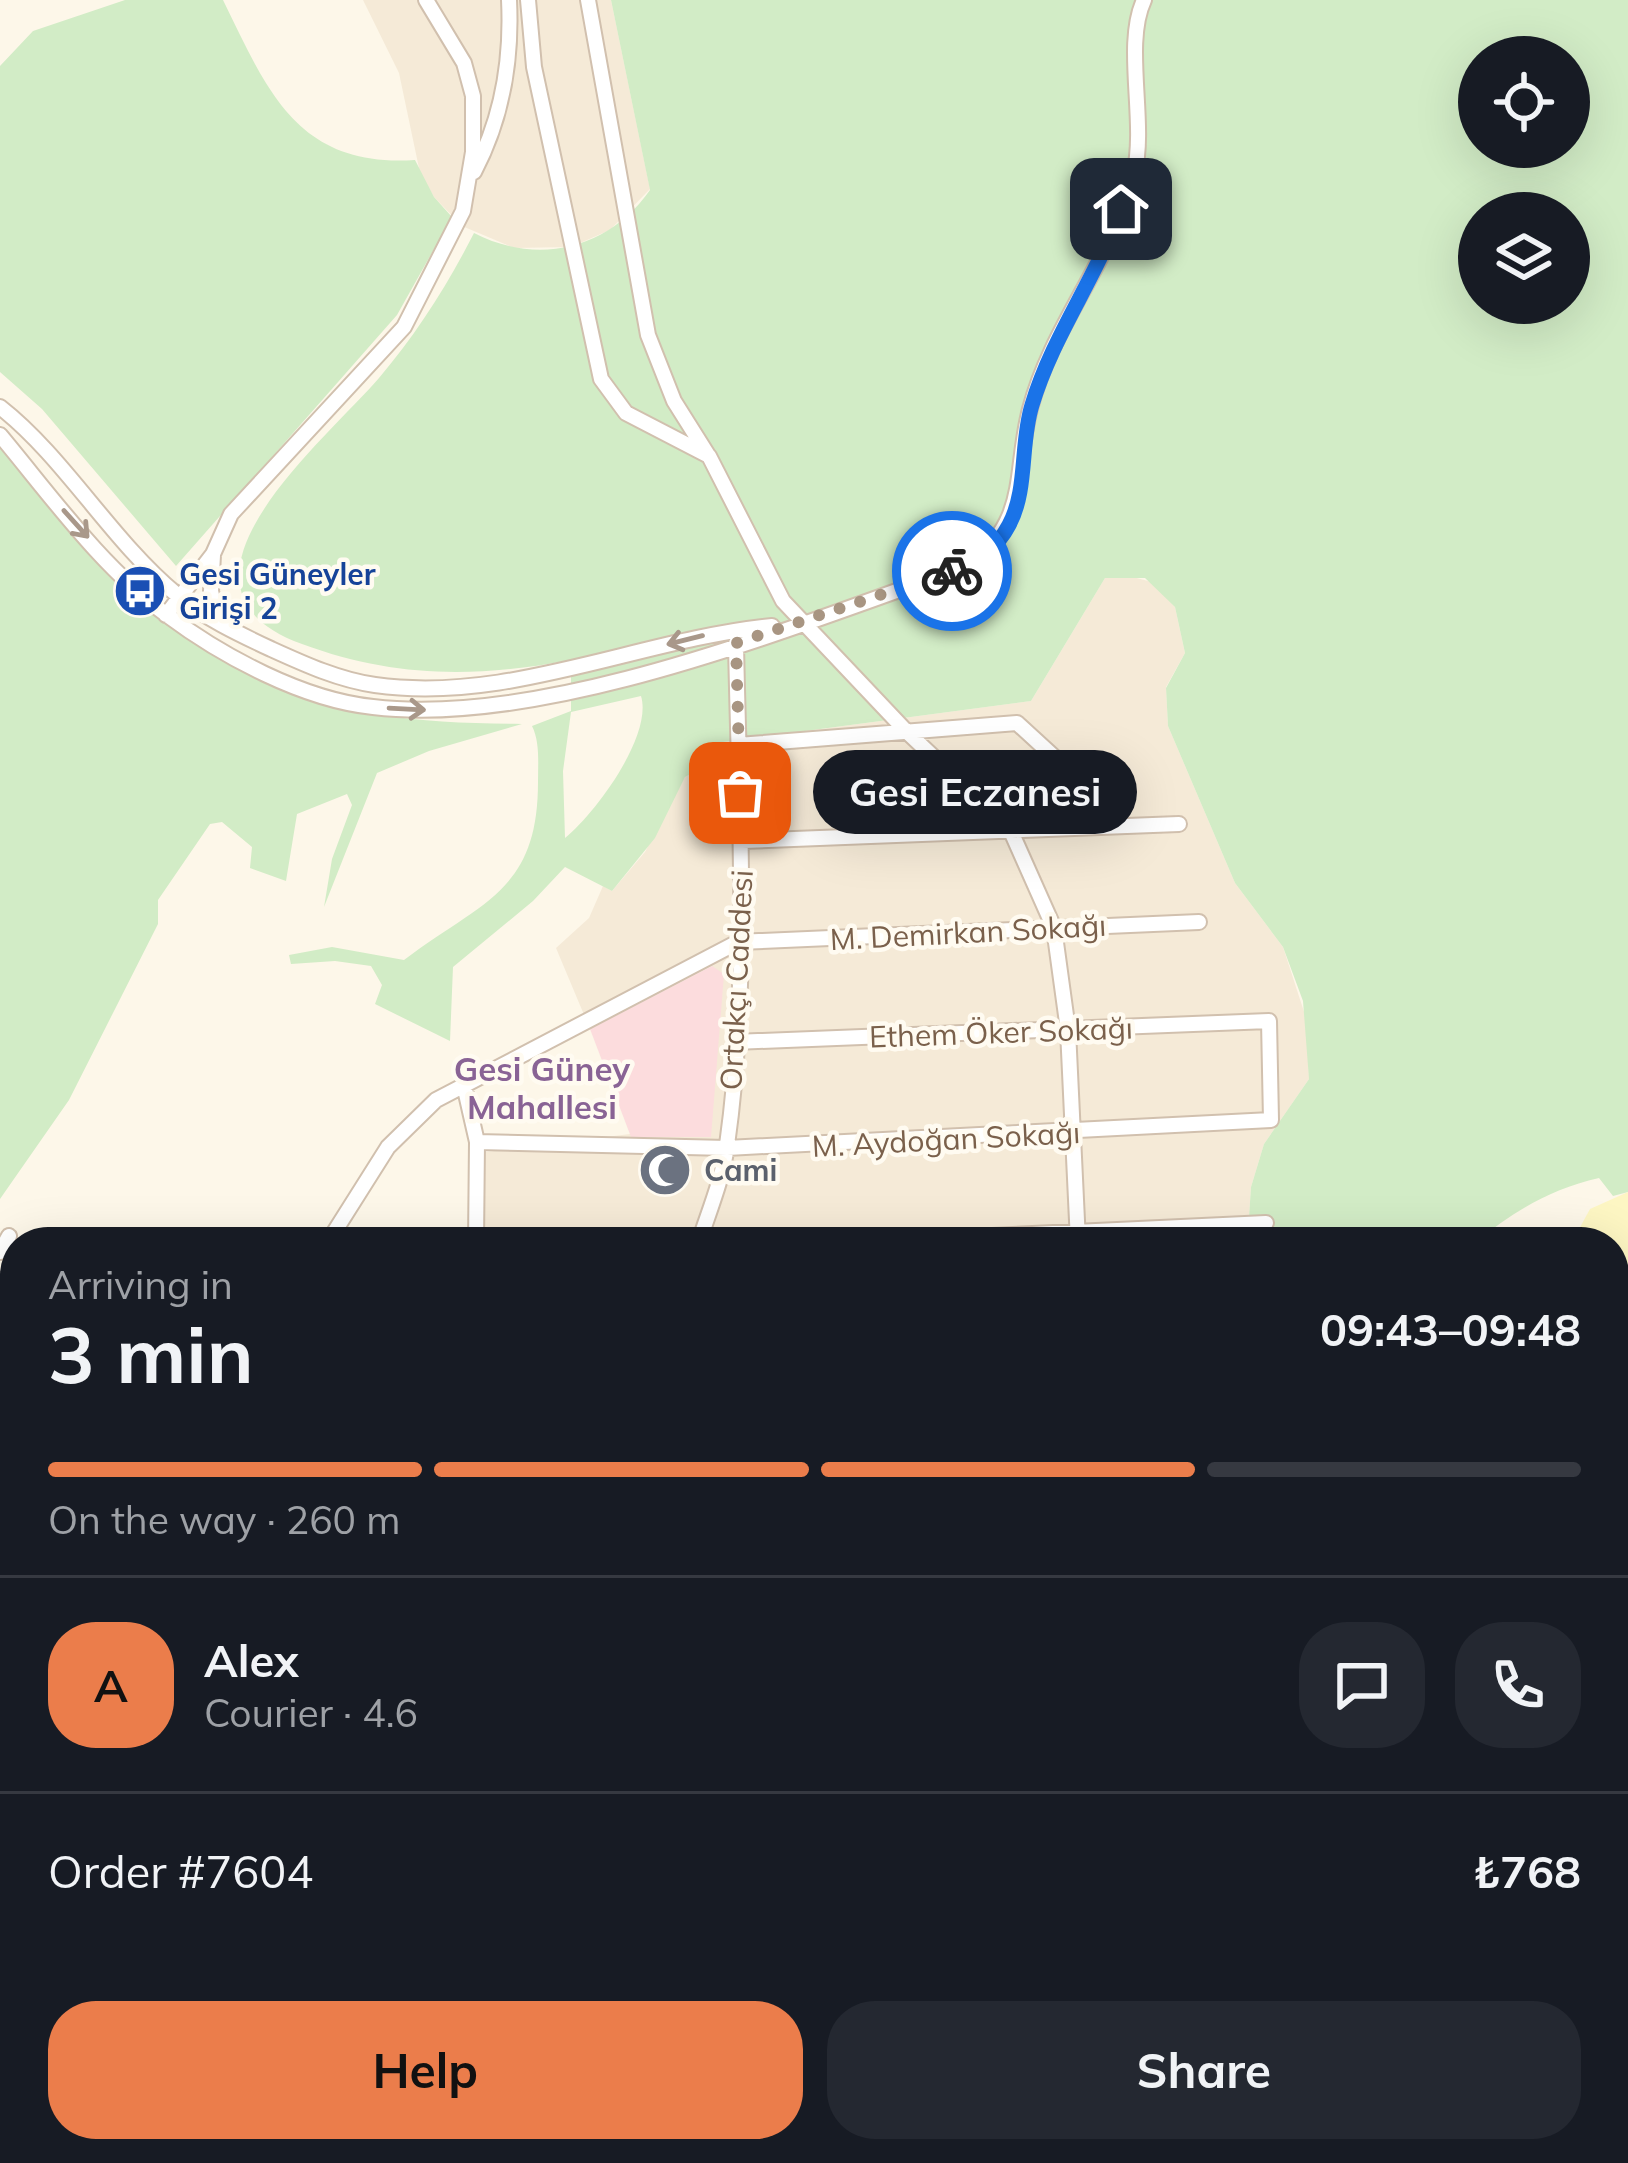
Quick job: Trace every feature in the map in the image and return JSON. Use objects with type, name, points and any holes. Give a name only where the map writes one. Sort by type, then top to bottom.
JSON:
[{"type":"street","points":[[166,615],[213,554],[231,514],[404,327],[463,212],[473,152],[473,95],[464,63],[426,0]]},
{"type":"street","points":[[466,187],[493,136],[511,29],[509,0]]},
{"type":"street","points":[[528,0],[533,67],[601,379],[626,413],[709,456]]},
{"type":"street","points":[[588,0],[648,335],[674,401],[709,456],[762,566],[801,623],[1010,829],[1054,928],[1068,1030],[1077,1227]]},
{"type":"street","points":[[0,435],[117,571],[166,615],[234,656],[305,689],[369,707],[441,710],[595,686],[970,565],[1010,524],[1031,407],[1064,325],[1108,247],[1135,171],[1137,35],[1144,0]]},
{"type":"street","points":[[0,407],[133,555],[179,597],[313,668],[373,685],[440,688],[590,664],[719,631],[801,623]]},
{"type":"street","points":[[213,554],[211,591],[218,621]]},
{"type":"street","name":"Ortakçı Caddesi","points":[[703,1227],[727,1148],[734,1042],[742,841],[736,643]]},
{"type":"street","points":[[738,745],[1017,724],[1065,767],[1118,773],[1114,826]]},
{"type":"street","points":[[742,841],[1179,824]]},
{"type":"street","name":"M. Demirkan Sokağı","points":[[738,942],[1199,922]]},
{"type":"street","points":[[337,1227],[388,1147],[436,1100],[738,942]]},
{"type":"street","name":"Ethem Öker Sokağı","points":[[734,1042],[1269,1021],[1271,1120]]},
{"type":"street","points":[[464,1085],[477,1142],[476,1227]]},
{"type":"street","name":"M. Aydoğan Sokağı","points":[[477,1142],[727,1148],[1271,1120]]},
{"type":"street","points":[[1208,1227],[1266,1223]]},
{"type":"shaded area","points":[[363,0],[611,0],[650,189],[610,230],[571,247],[514,248],[462,226],[434,197],[420,173],[399,73]]},
{"type":"shaded area","points":[[1121,574],[1152,582],[1175,607],[1185,653],[1166,687],[1168,726],[1235,883],[1283,947],[1307,1021],[1309,1079],[1264,1144],[1251,1187],[1248,1227],[482,1227],[478,1153],[630,1134],[711,1136],[712,966],[590,1029],[556,948],[589,918],[603,886],[612,891],[645,852],[685,777],[704,767],[724,768],[722,742],[1031,701],[1105,578]]},
{"type":"shaded area","points":[[712,966],[724,974],[711,1137],[631,1137],[590,1029]]},
{"type":"green space","points":[[125,0],[223,0],[255,64],[291,117],[314,137],[341,151],[375,159],[415,160],[434,197],[452,217],[397,315],[176,566],[42,409],[0,372],[0,66],[33,31]]},
{"type":"green space","points":[[611,0],[1628,0],[1628,1192],[1613,1196],[1599,1178],[1534,1202],[1495,1227],[1248,1227],[1251,1187],[1264,1144],[1309,1079],[1303,1001],[1283,947],[1235,883],[1168,726],[1166,688],[1185,653],[1175,607],[1145,578],[1105,578],[1031,701],[723,742],[724,769],[704,767],[685,777],[655,838],[612,891],[565,867],[533,901],[453,967],[450,1041],[375,1004],[382,985],[371,966],[335,961],[291,964],[289,955],[332,947],[404,960],[500,890],[528,848],[535,819],[538,753],[532,726],[571,711],[571,660],[501,670],[435,672],[369,663],[302,644],[258,619],[240,587],[243,551],[261,513],[290,475],[406,344],[474,233],[498,243],[547,249],[571,246],[614,226],[650,190]],"holes":[[[641,696],[639,731],[619,772],[592,811],[565,838],[563,771],[571,712]]]},
{"type":"green space","points":[[0,440],[70,523],[228,663],[336,706],[444,722],[522,724],[429,751],[377,773],[324,907],[332,859],[352,805],[347,794],[297,814],[286,881],[250,868],[252,847],[222,822],[210,824],[158,900],[158,924],[69,1100],[0,1199]]},
{"type":"sand","points":[[1628,1192],[1628,1227],[1580,1227],[1590,1209]]},
{"type":"way so far","points":[[740,793],[736,643],[952,571]]},
{"type":"place","name":"Gesi Güneyler Girişi 2","points":[[140,591]]},
{"type":"place","name":"Gesi Eczanesi","points":[[740,793]]},
{"type":"place","name":"Cami","points":[[665,1170]]},
{"type":"district","name":"Gesi Güney Mahallesi","points":[[542,1087]]},
{"type":"route","points":[[952,571],[970,565],[994,546],[1010,524],[1031,407],[1064,325],[1108,247],[1121,209]]}]
